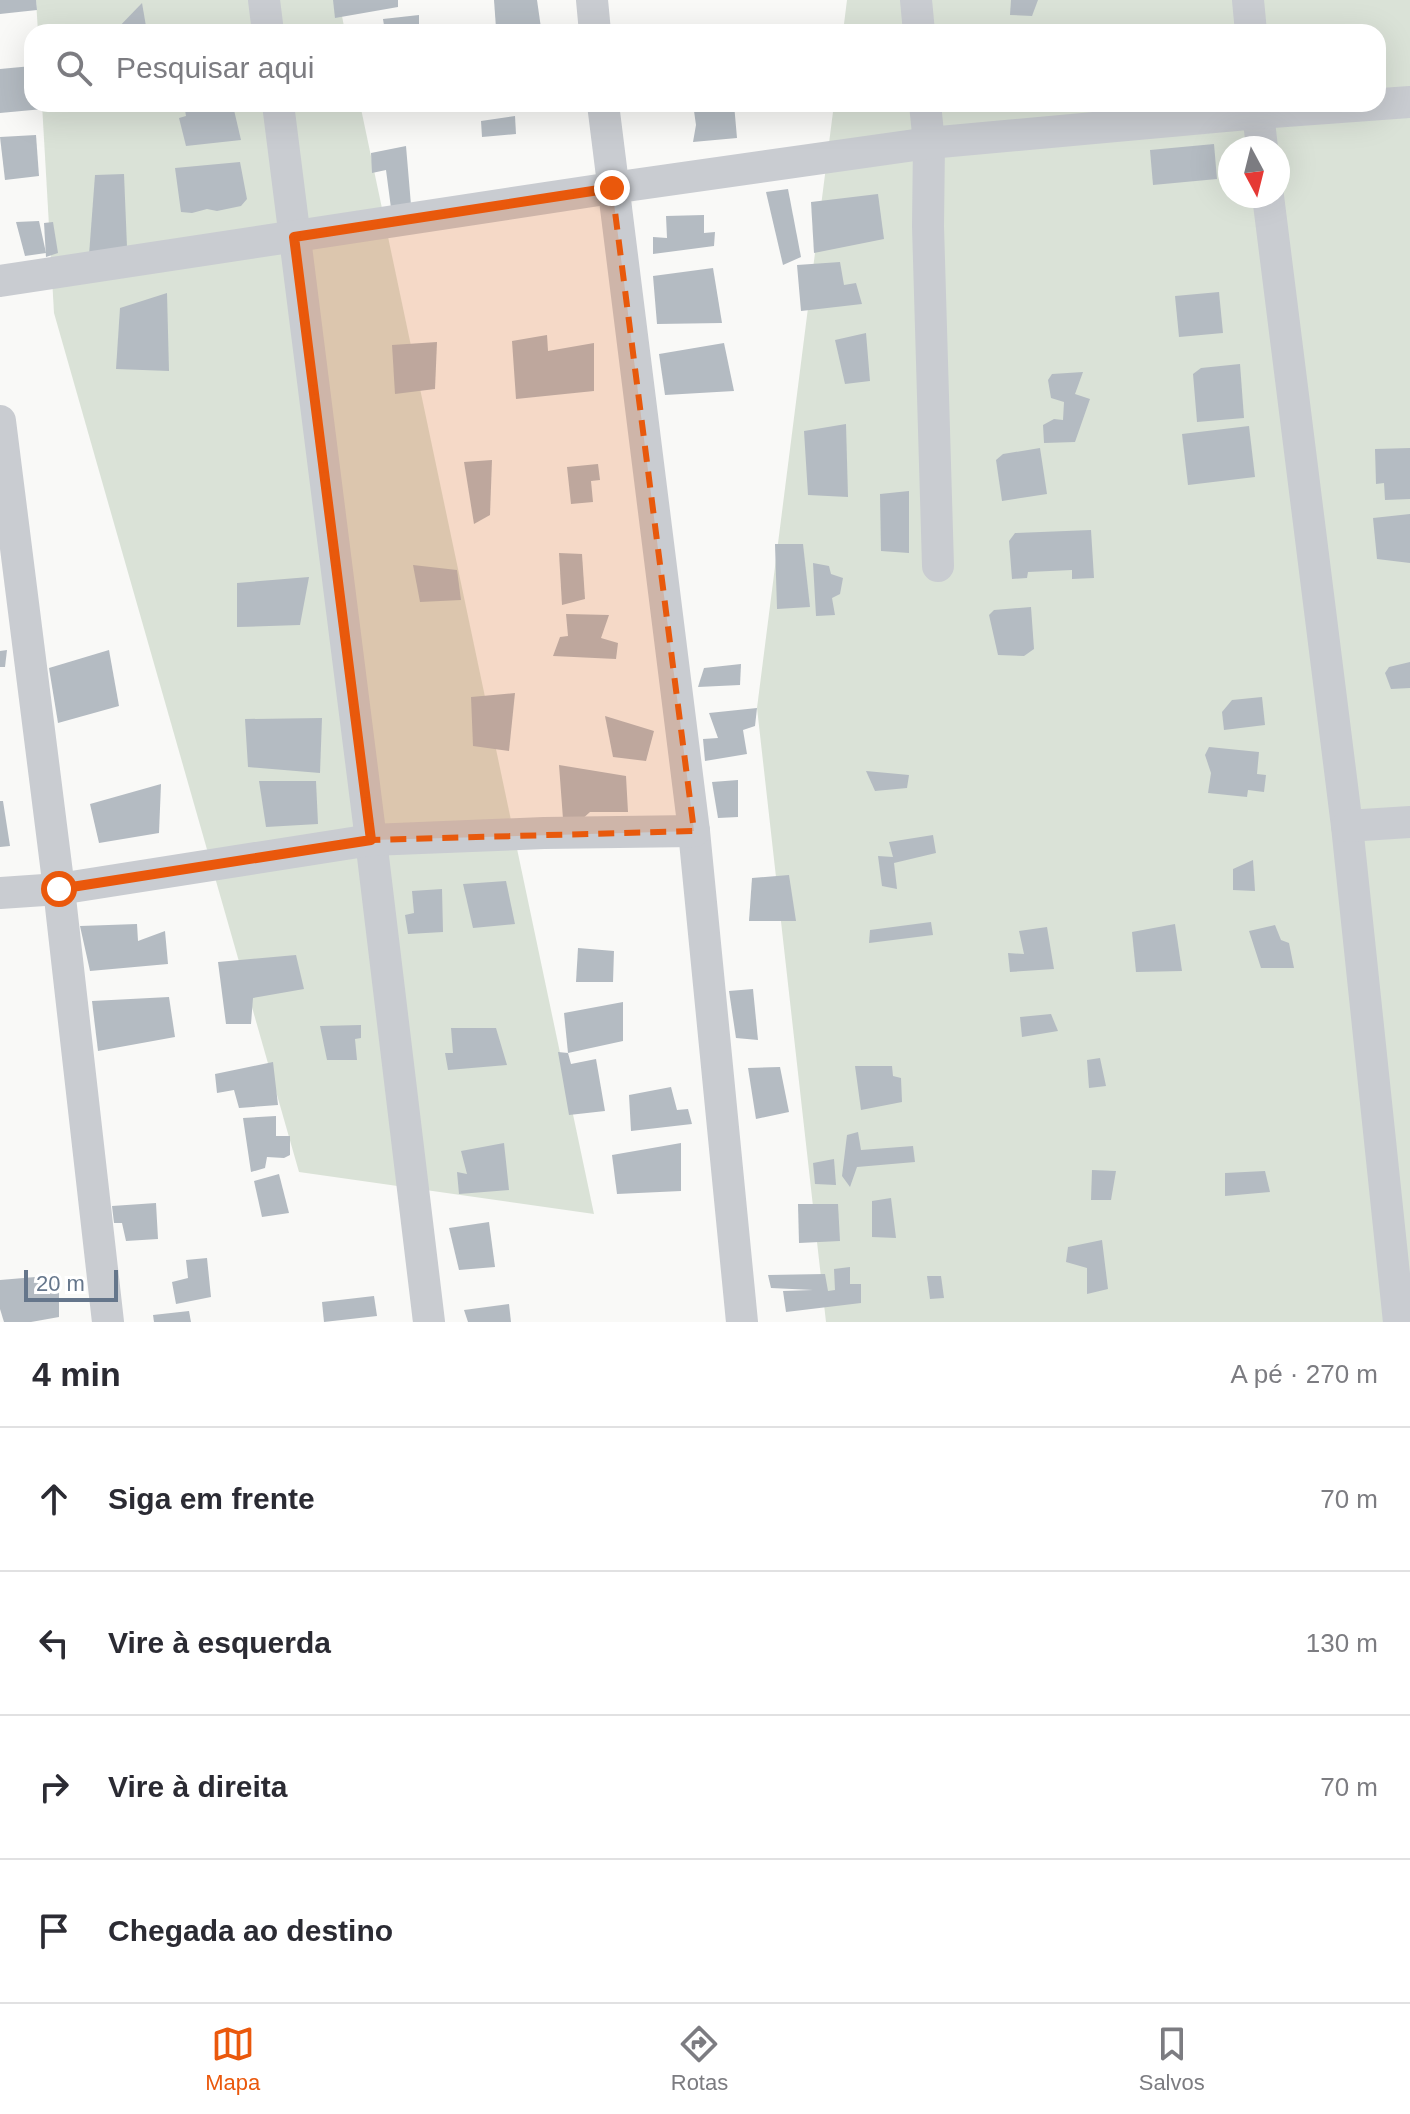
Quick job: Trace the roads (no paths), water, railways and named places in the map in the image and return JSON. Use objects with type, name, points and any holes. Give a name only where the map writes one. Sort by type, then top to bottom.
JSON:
[{"type":"street","points":[[264,0],[267,24]]},
{"type":"street","points":[[592,0],[594,24]]},
{"type":"street","points":[[916,0],[918,24]]},
{"type":"street","points":[[1248,0],[1250,24]]},
{"type":"street","points":[[1386,103],[1410,102]]},
{"type":"street","points":[[279,112],[429,1322]]},
{"type":"street","points":[[604,112],[694,831],[742,1322]]},
{"type":"street","points":[[926,112],[938,566]]},
{"type":"street","points":[[0,281],[929,143],[1220,112]]},
{"type":"street","points":[[1258,112],[1260,136]]},
{"type":"street","points":[[1270,208],[1347,826],[1399,1322]]},
{"type":"street","points":[[0,421],[59,889],[108,1322]]},
{"type":"street","points":[[1347,826],[1410,822]]},
{"type":"street","points":[[0,893],[59,889],[371,840],[694,831]]}]
